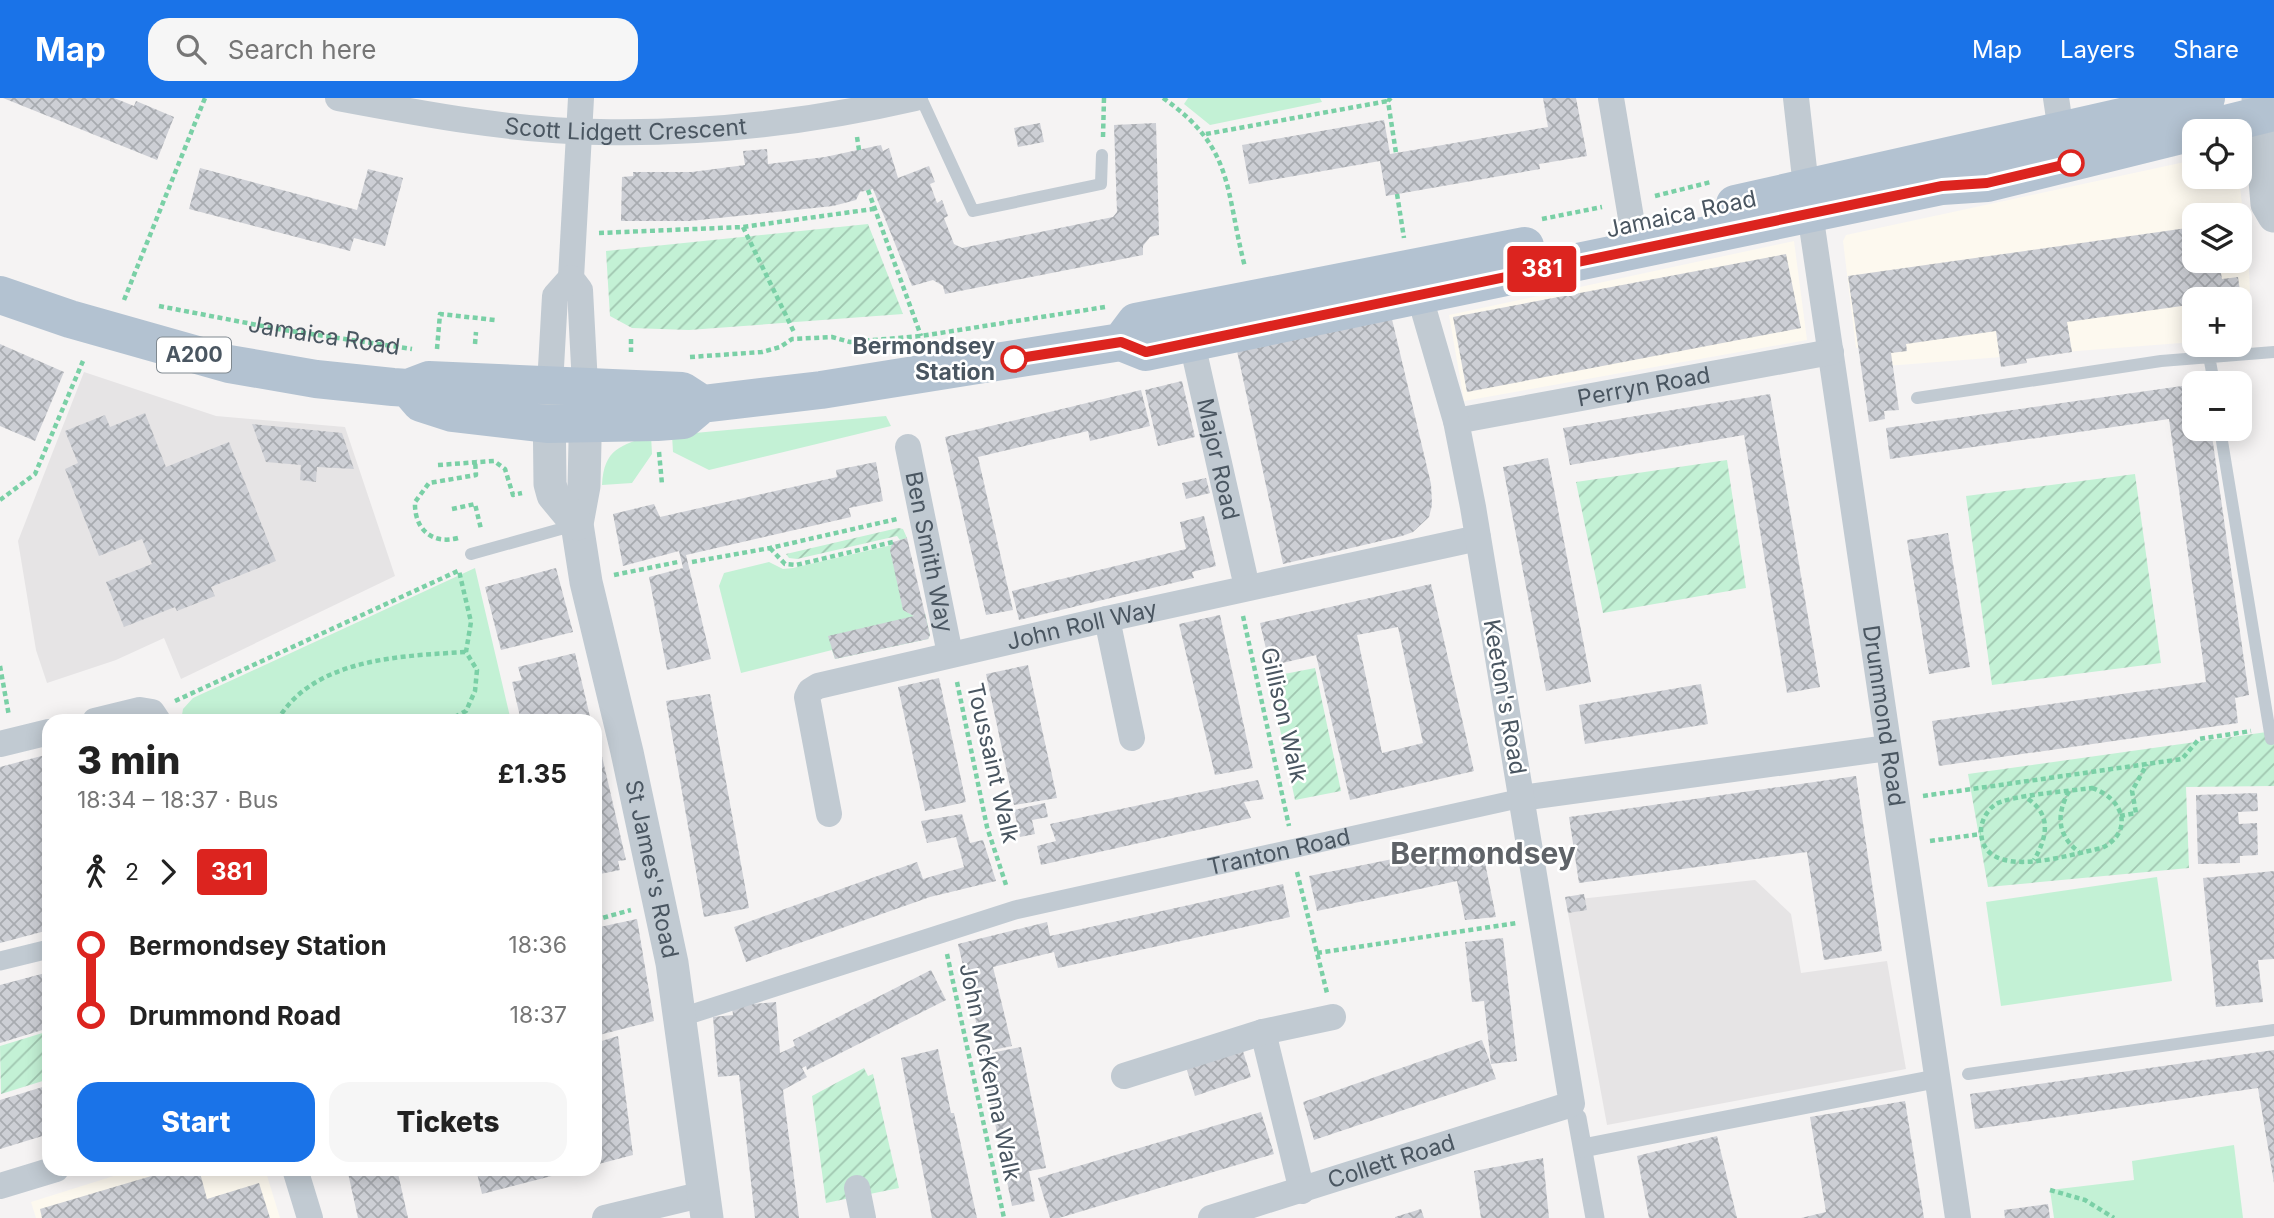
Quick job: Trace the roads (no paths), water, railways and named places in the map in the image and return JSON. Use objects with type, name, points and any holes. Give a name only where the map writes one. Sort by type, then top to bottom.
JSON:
[{"type":"main road","name":"Jamaica Road","points":[[408,387],[421,403],[452,413],[547,424],[680,421],[702,404],[821,390],[1121,342],[1146,352],[1419,295],[1810,199],[2058,115],[2206,98]]},
{"type":"main road","name":"Jamaica Road","points":[[1121,342],[1136,322],[1732,205],[1987,183],[2264,108]]},
{"type":"main road","name":"Jamaica Road","points":[[0,295],[70,319],[229,363],[316,379],[408,387],[429,380],[682,391],[702,404]]},
{"type":"street","name":"Scott Lidgett Crescent","points":[[338,98],[522,127],[578,131],[678,132],[743,128],[852,113],[915,98]]},
{"type":"street","points":[[577,524],[553,495],[547,466],[547,424],[568,385],[580,290],[572,278],[572,233],[581,98]]},
{"type":"street","points":[[1611,98],[1632,224]]},
{"type":"street","name":"Drummond Road","points":[[1796,98],[1804,169],[1958,1218]]},
{"type":"street","points":[[2264,108],[2267,204],[2274,216]]},
{"type":"street","points":[[568,385],[555,296],[572,278]]},
{"type":"street","name":"Keeton's Road","points":[[1419,295],[1455,421],[1478,538],[1575,1111]]},
{"type":"street","name":"Major Road","points":[[1192,343],[1246,581]]},
{"type":"street","name":"Perryn Road","points":[[1455,421],[1831,352]]},
{"type":"street","name":"St James's Road","points":[[568,385],[587,425],[584,486],[577,524],[586,582],[660,903],[682,1017],[706,1206]]},
{"type":"street","name":"Ben Smith Way","points":[[908,447],[950,654]]},
{"type":"street","name":"John Roll Way","points":[[829,814],[808,706],[810,691],[818,686],[1107,619],[1246,581],[1478,538]]},
{"type":"street","points":[[1107,619],[1132,738]]},
{"type":"street","points":[[123,714],[139,710],[150,714]]},
{"type":"street","points":[[7,742],[42,734]]},
{"type":"street","name":"Tranton Road","points":[[682,1017],[1015,910],[1522,798],[1888,748]]},
{"type":"street","points":[[0,961],[42,951]]},
{"type":"street","points":[[1124,1076],[1263,1032],[1332,1017]]},
{"type":"street","points":[[1263,1032],[1302,1191]]},
{"type":"street","points":[[1583,1148],[1936,1079]]},
{"type":"street","points":[[1575,1111],[1595,1218]]},
{"type":"street","name":"Collett Road","points":[[1212,1218],[1575,1111]]},
{"type":"street","points":[[0,1186],[42,1173]]},
{"type":"street","points":[[297,1176],[310,1218]]},
{"type":"street","points":[[857,1188],[863,1218]]},
{"type":"street","points":[[605,1218],[706,1206]]},
{"type":"lane","points":[[921,98],[973,211],[1101,184],[1102,155]]},
{"type":"lane","points":[[2252,353],[2274,352]]},
{"type":"lane","points":[[1917,398],[2202,357]]},
{"type":"lane","points":[[2222,441],[2270,733]]},
{"type":"lane","points":[[471,554],[577,524]]},
{"type":"lane","points":[[1968,1074],[2274,1030]]},
{"type":"place","name":"Bermondsey Station","points":[[1014,359]]},
{"type":"district","name":"Bermondsey","points":[[1483,854]]}]
